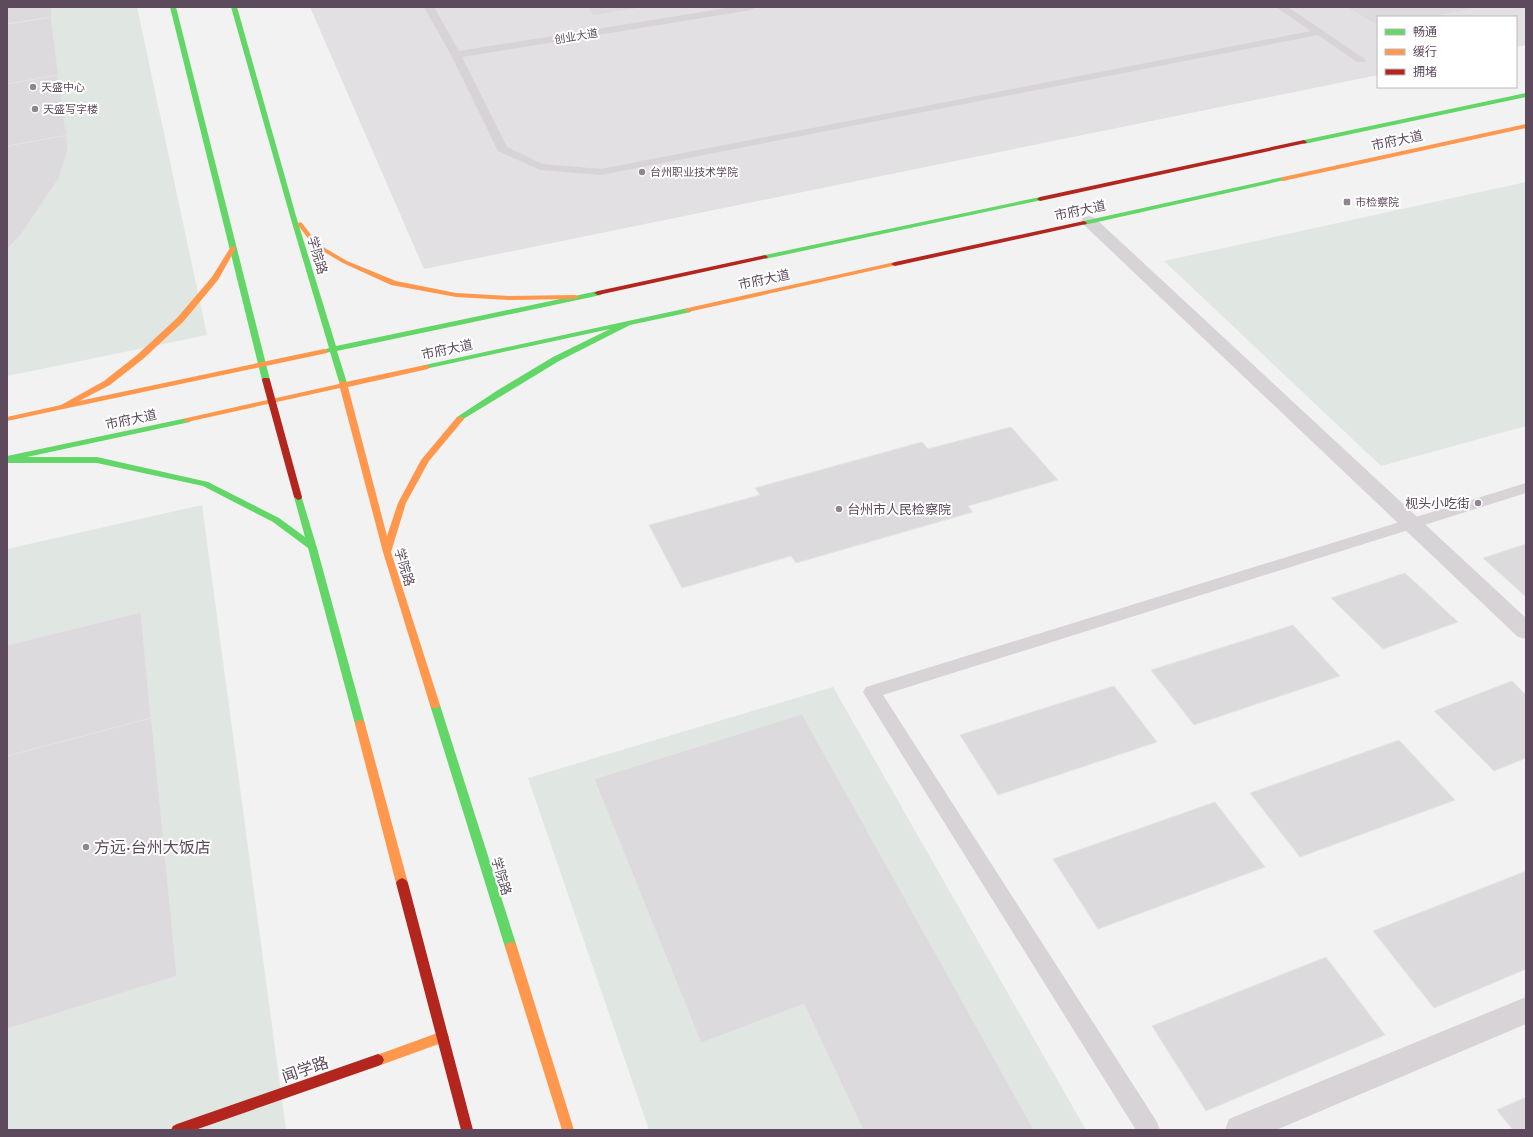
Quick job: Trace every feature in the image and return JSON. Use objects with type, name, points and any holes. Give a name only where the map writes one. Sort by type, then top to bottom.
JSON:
[{"type":"main road","points":[[173,7],[261,364],[313,548],[467,1130]]},
{"type":"main road","name":"学院路","points":[[234,7],[293,216],[344,385],[387,552],[568,1130]]},
{"type":"main road","name":"市府大道","points":[[7,419],[1526,95]]},
{"type":"main road","name":"市府大道","points":[[7,460],[1526,126]]},
{"type":"main road","points":[[293,216],[316,245],[344,262],[394,283],[456,295],[509,298],[575,297]]},
{"type":"main road","points":[[64,406],[107,383],[140,357],[180,320],[216,278],[233,248]]},
{"type":"main road","points":[[387,552],[402,502],[425,460],[459,420],[500,392],[556,359],[630,322]]},
{"type":"main road","points":[[7,460],[97,460],[205,484],[276,520],[313,548]]},
{"type":"main road","name":"闻学路","points":[[177,1130],[442,1037]]},
{"type":"street","points":[[1089,221],[1526,631]]},
{"type":"street","points":[[1240,1130],[1526,1010]]},
{"type":"lane","points":[[429,7],[456,55],[502,149],[540,167],[601,172],[1320,32]]},
{"type":"lane","name":"创业大道","points":[[456,55],[751,7]]},
{"type":"lane","points":[[1281,7],[1361,60]]},
{"type":"lane","points":[[1149,1130],[872,692],[1526,488]]},
{"type":"shaded area","points":[[7,7],[137,7],[207,335],[7,376]]},
{"type":"shaded area","name":"台州职业技术学院","points":[[310,7],[1526,7],[1526,45],[1517,47],[1517,16],[1377,16],[1377,75],[424,269]]},
{"type":"shaded area","points":[[1526,182],[1526,426],[1381,466],[1164,261]]},
{"type":"shaded area","points":[[202,505],[286,1130],[7,1130],[7,549]]},
{"type":"shaded area","points":[[833,687],[1086,1130],[649,1130],[528,778]]},
{"type":"building","points":[[7,7],[51,7],[52,17],[7,24]]},
{"type":"building","points":[[587,7],[646,7],[593,16]]},
{"type":"building","points":[[1346,7],[1483,7],[1440,16],[1377,16],[1377,25]]},
{"type":"building","name":"天盛中心","points":[[51,17],[68,149],[59,178],[20,236],[7,249],[7,24]]},
{"type":"building","name":"天盛写字楼","points":[[58,75],[68,135],[7,146],[7,84]]},
{"type":"building","name":"台州市人民检察院","points":[[1011,427],[1058,480],[968,506],[973,512],[796,563],[791,556],[682,588],[649,525],[760,495],[755,488],[922,442],[928,449]]},
{"type":"building","points":[[1526,544],[1526,597],[1483,558]]},
{"type":"building","points":[[1405,573],[1458,622],[1383,649],[1331,598]]},
{"type":"building","name":"方远·台州大饭店","points":[[141,612],[177,976],[7,1029],[7,645]]},
{"type":"building","points":[[141,612],[151,718],[7,756],[7,645]]},
{"type":"building","points":[[1293,625],[1340,676],[1194,725],[1151,670]]},
{"type":"building","points":[[1512,681],[1526,695],[1526,758],[1494,771],[1434,711]]},
{"type":"building","points":[[1114,686],[1157,742],[998,795],[960,735]]},
{"type":"building","points":[[802,714],[1034,1130],[863,1130],[804,1004],[701,1043],[594,779]]},
{"type":"building","points":[[1399,740],[1455,800],[1300,857],[1250,793]]},
{"type":"building","points":[[1215,802],[1265,867],[1098,929],[1053,859]]},
{"type":"building","points":[[1526,871],[1526,969],[1434,1008],[1373,931]]},
{"type":"building","points":[[1326,957],[1385,1035],[1206,1111],[1152,1026]]},
{"type":"building","points":[[1526,1097],[1526,1130],[1513,1130],[1497,1110]]},
{"type":"traffic: fast","points":[[173,7],[266,380]]},
{"type":"traffic: fast","points":[[234,7],[293,216],[343,383]]},
{"type":"traffic: fast","points":[[1304,142],[1526,95]]},
{"type":"traffic: fast","points":[[1084,223],[1283,179]]},
{"type":"traffic: fast","points":[[765,257],[1040,199]]},
{"type":"traffic: fast","points":[[324,351],[598,293]]},
{"type":"traffic: fast","points":[[425,367],[688,310]]},
{"type":"traffic: fast","points":[[460,419],[556,359],[630,322]]},
{"type":"traffic: fast","points":[[7,459],[187,420]]},
{"type":"traffic: fast","points":[[7,460],[97,460],[205,484],[276,520],[313,548]]},
{"type":"traffic: fast","points":[[298,497],[360,724]]},
{"type":"traffic: fast","points":[[435,705],[511,947]]},
{"type":"traffic: slow","points":[[1283,179],[1526,126]]},
{"type":"traffic: slow","points":[[300,224],[316,245],[345,262],[394,283],[456,295],[509,298],[575,297]]},
{"type":"traffic: slow","points":[[64,406],[107,383],[140,357],[180,320],[215,278],[233,248]]},
{"type":"traffic: slow","points":[[688,310],[895,264]]},
{"type":"traffic: slow","points":[[7,419],[324,351]]},
{"type":"traffic: slow","points":[[187,420],[425,367]]},
{"type":"traffic: slow","points":[[343,383],[387,552],[435,705]]},
{"type":"traffic: slow","points":[[387,552],[402,503],[425,460],[460,419]]},
{"type":"traffic: slow","points":[[360,724],[402,883]]},
{"type":"traffic: slow","points":[[511,947],[568,1130]]},
{"type":"traffic: slow","points":[[378,1060],[443,1037]]},
{"type":"traffic: jam","points":[[1040,199],[1304,142]]},
{"type":"traffic: jam","points":[[895,264],[1084,223]]},
{"type":"traffic: jam","points":[[598,293],[765,257]]},
{"type":"traffic: jam","points":[[266,380],[298,497]]},
{"type":"traffic: jam","points":[[402,883],[467,1130]]},
{"type":"traffic: jam","points":[[177,1130],[378,1060]]},
{"type":"place","name":"天盛中心","points":[[33,87]]},
{"type":"place","name":"天盛写字楼","points":[[35,109]]},
{"type":"place","name":"台州职业技术学院","points":[[642,172]]},
{"type":"place","name":"市检察院","points":[[1347,202]]},
{"type":"place","name":"枧头小吃街","points":[[1478,503]]},
{"type":"place","name":"台州市人民检察院","points":[[839,509]]},
{"type":"place","name":"方远·台州大饭店","points":[[86,847]]}]
